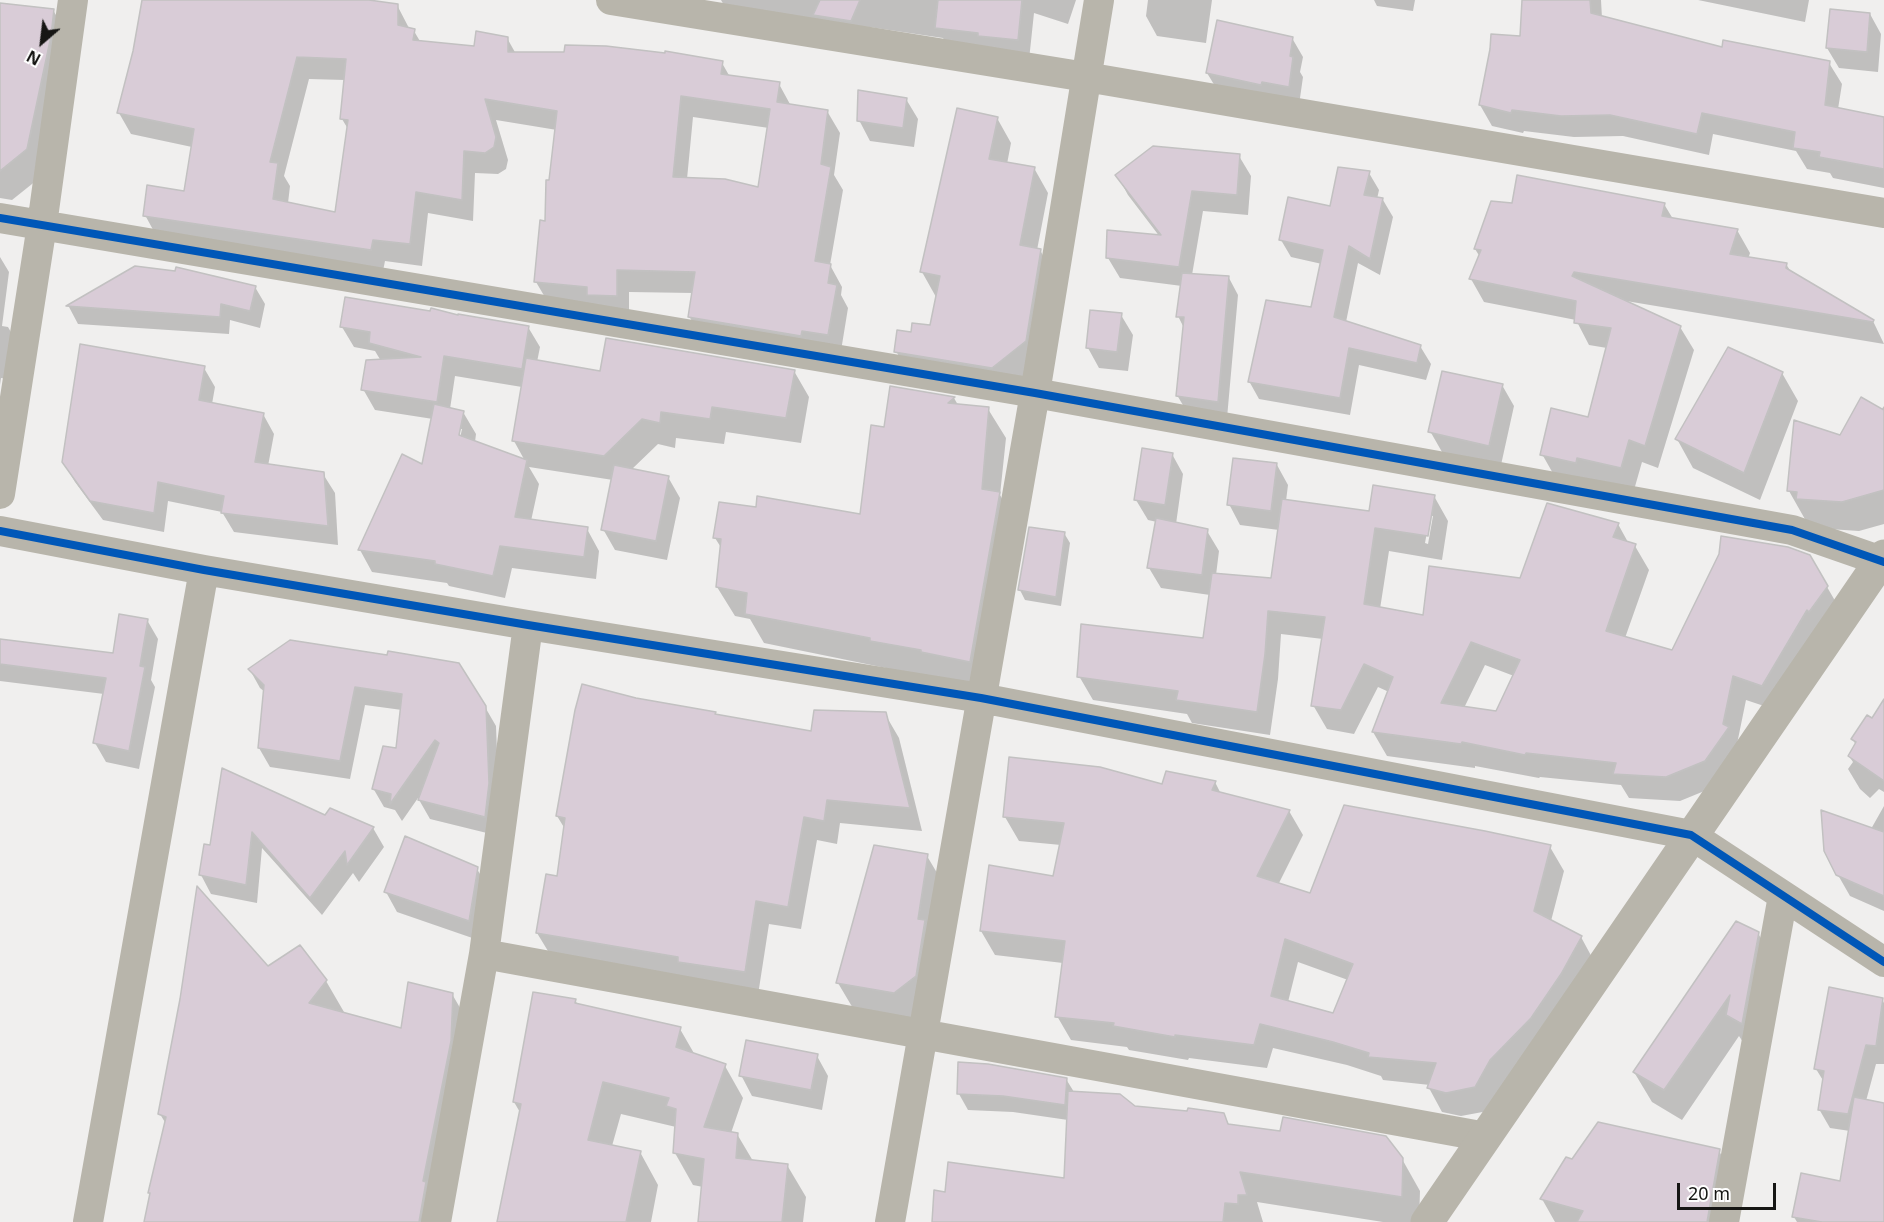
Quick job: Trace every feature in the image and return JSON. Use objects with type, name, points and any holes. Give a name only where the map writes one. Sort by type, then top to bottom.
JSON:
[{"type":"street","points":[[0,494],[42,225],[73,0]]},
{"type":"street","points":[[611,0],[1086,77],[1884,213]]},
{"type":"street","points":[[890,1222],[1035,393],[1099,0]]},
{"type":"street","points":[[0,218],[1035,393],[1792,530],[1883,559],[1427,1222]]},
{"type":"street","points":[[0,531],[204,570],[528,626],[981,698],[1691,835],[1884,962]]},
{"type":"street","points":[[88,1222],[204,570]]},
{"type":"street","points":[[436,1222],[484,954],[528,626]]},
{"type":"street","points":[[1724,1222],[1783,896]]},
{"type":"street","points":[[484,954],[1486,1137]]},
{"type":"building","points":[[142,0],[369,0],[398,4],[398,25],[415,29],[413,40],[474,46],[476,31],[508,37],[508,52],[564,52],[565,45],[606,46],[665,53],[665,51],[723,61],[721,74],[780,82],[777,102],[828,110],[821,164],[831,167],[815,261],[831,264],[828,283],[837,285],[828,335],[802,331],[801,336],[688,317],[695,272],[617,270],[617,296],[587,295],[587,287],[534,282],[540,220],[545,221],[546,180],[549,180],[557,111],[485,99],[496,137],[494,147],[485,153],[464,151],[462,200],[416,192],[410,244],[373,240],[371,250],[143,216],[147,185],[184,191],[194,129],[117,113],[133,51]],"holes":[[[297,57],[346,59],[340,119],[348,120],[335,212],[273,199],[278,163],[270,162]],[[681,96],[770,109],[758,187],[725,179],[673,177]]]},
{"type":"building","points":[[820,0],[860,0],[851,21],[813,15]]},
{"type":"building","points":[[938,0],[1022,0],[1018,40],[935,28]]},
{"type":"building","points":[[1522,0],[1590,0],[1591,13],[1722,47],[1723,40],[1830,61],[1825,105],[1884,117],[1884,169],[1819,157],[1820,152],[1793,148],[1795,132],[1702,113],[1697,134],[1610,115],[1561,116],[1512,110],[1511,113],[1479,105],[1491,34],[1520,36]]},
{"type":"building","points":[[0,3],[54,9],[51,36],[27,149],[0,171]]},
{"type":"building","points":[[1830,9],[1870,13],[1867,52],[1826,48]]},
{"type":"building","points":[[1217,20],[1293,37],[1289,87],[1262,82],[1261,85],[1206,73]]},
{"type":"building","points":[[858,90],[907,98],[903,128],[857,121]]},
{"type":"building","points":[[957,108],[998,117],[989,159],[1035,167],[1020,245],[1041,249],[1026,341],[992,368],[894,352],[897,330],[911,332],[912,323],[930,325],[940,276],[920,272]]},
{"type":"building","points":[[1153,146],[1240,154],[1237,195],[1192,191],[1179,267],[1106,258],[1107,230],[1161,235],[1115,175]]},
{"type":"building","points":[[1338,167],[1370,171],[1364,195],[1383,198],[1370,259],[1349,246],[1334,317],[1421,345],[1417,363],[1349,348],[1340,398],[1248,382],[1266,300],[1311,307],[1323,250],[1279,240],[1288,197],[1330,206]]},
{"type":"building","points":[[1517,175],[1665,203],[1662,216],[1738,229],[1730,254],[1787,263],[1786,268],[1874,320],[1873,322],[1574,272],[1572,276],[1681,326],[1645,446],[1629,440],[1621,468],[1577,458],[1576,463],[1540,455],[1551,408],[1588,417],[1611,328],[1574,323],[1576,301],[1469,279],[1481,250],[1474,249],[1491,201],[1512,203]]},
{"type":"building","points":[[135,266],[175,271],[176,267],[256,286],[250,311],[221,304],[220,317],[66,306]]},
{"type":"building","points":[[1182,273],[1229,276],[1218,402],[1176,396],[1184,317],[1176,317]]},
{"type":"building","points":[[345,297],[430,311],[431,308],[458,315],[529,326],[522,369],[444,356],[437,402],[361,390],[366,360],[421,357],[369,343],[370,332],[340,327]]},
{"type":"building","points":[[1090,310],[1122,313],[1117,352],[1086,348]]},
{"type":"building","points":[[606,338],[795,370],[786,418],[712,407],[710,419],[661,412],[660,423],[642,419],[604,456],[512,441],[526,358],[600,371]]},
{"type":"building","points":[[80,344],[205,366],[199,400],[264,413],[255,462],[324,472],[328,526],[221,513],[224,496],[158,482],[154,513],[90,501],[62,462]]},
{"type":"building","points":[[1728,347],[1783,372],[1744,473],[1675,439]]},
{"type":"building","points":[[1442,371],[1503,384],[1489,446],[1428,432]]},
{"type":"building","points":[[890,386],[955,397],[948,403],[989,407],[982,489],[1000,492],[970,662],[870,641],[870,638],[745,614],[747,593],[716,587],[721,539],[713,538],[719,502],[756,507],[757,496],[860,514],[871,425],[884,427]]},
{"type":"building","points":[[1861,397],[1884,410],[1884,490],[1842,502],[1796,499],[1797,492],[1787,491],[1794,420],[1840,435]]},
{"type":"building","points":[[434,404],[464,411],[459,435],[527,460],[515,517],[588,527],[584,557],[500,546],[493,576],[435,564],[435,561],[358,550],[402,454],[422,464]]},
{"type":"building","points":[[1142,448],[1173,453],[1165,505],[1134,500]]},
{"type":"building","points":[[1233,458],[1277,463],[1271,511],[1227,505]]},
{"type":"building","points":[[614,465],[669,476],[656,541],[601,530]]},
{"type":"building","points":[[1373,485],[1435,495],[1428,536],[1375,528],[1364,604],[1423,615],[1429,566],[1520,578],[1547,503],[1619,523],[1613,537],[1636,544],[1606,631],[1672,650],[1719,554],[1721,536],[1788,547],[1810,555],[1828,586],[1809,612],[1807,610],[1762,686],[1733,676],[1723,724],[1729,727],[1705,761],[1666,777],[1613,774],[1616,763],[1526,753],[1525,755],[1462,742],[1461,744],[1372,732],[1393,677],[1364,664],[1341,710],[1311,706],[1325,617],[1268,611],[1257,712],[1176,700],[1178,691],[1077,677],[1081,624],[1203,638],[1212,573],[1271,578],[1282,499],[1369,511]],"holes":[[[1471,642],[1520,660],[1496,711],[1441,703]]]},
{"type":"building","points":[[1156,518],[1208,529],[1202,575],[1147,568]]},
{"type":"building","points":[[1029,527],[1065,532],[1056,597],[1018,590]]},
{"type":"building","points":[[119,614],[148,619],[140,666],[145,667],[129,751],[93,743],[106,678],[0,664],[0,639],[113,653]]},
{"type":"building","points":[[290,640],[387,655],[388,651],[459,663],[486,706],[489,783],[485,817],[418,800],[439,743],[435,740],[390,804],[391,794],[372,789],[383,746],[396,748],[402,694],[355,687],[340,761],[258,748],[264,685],[248,669]]},
{"type":"building","points":[[582,684],[636,698],[811,731],[814,710],[886,712],[910,808],[827,800],[824,821],[804,817],[788,907],[756,901],[745,972],[678,962],[678,957],[536,933],[546,874],[557,876],[565,818],[556,816],[575,710]]},
{"type":"building","points":[[1884,699],[1884,781],[1848,756],[1856,742],[1851,739],[1867,715],[1872,718]]},
{"type":"building","points":[[1009,757],[1100,767],[1162,784],[1166,771],[1216,781],[1212,790],[1290,810],[1257,876],[1310,893],[1344,805],[1485,831],[1551,845],[1534,911],[1582,936],[1561,974],[1531,1018],[1490,1060],[1475,1087],[1446,1093],[1427,1088],[1436,1063],[1368,1057],[1369,1053],[1333,1042],[1260,1024],[1254,1045],[1175,1035],[1175,1037],[1113,1026],[1114,1023],[1055,1017],[1065,941],[980,931],[989,865],[1053,876],[1064,823],[1003,817]],"holes":[[[1285,939],[1353,964],[1333,1013],[1271,996]]]},
{"type":"building","points":[[222,768],[325,815],[330,808],[374,827],[347,865],[345,851],[310,898],[252,832],[246,885],[199,875],[204,844],[210,845]]},
{"type":"building","points":[[1821,810],[1884,832],[1884,896],[1836,875],[1824,851]]},
{"type":"building","points":[[405,836],[478,867],[469,921],[384,892]]},
{"type":"building","points":[[874,845],[928,854],[918,919],[925,920],[916,976],[894,993],[836,983]]},
{"type":"building","points":[[197,886],[268,966],[300,945],[327,980],[309,1003],[401,1028],[408,982],[453,993],[451,1041],[423,1181],[426,1182],[419,1222],[144,1222],[150,1193],[148,1193],[166,1117],[158,1114],[180,999]]},
{"type":"building","points":[[1736,921],[1759,932],[1742,1024],[1726,1015],[1730,995],[1664,1090],[1633,1072]]},
{"type":"building","points":[[1829,987],[1883,998],[1876,1046],[1866,1045],[1848,1114],[1818,1110],[1824,1071],[1814,1069]]},
{"type":"building","points":[[533,992],[576,999],[575,1003],[681,1027],[676,1047],[726,1064],[704,1127],[738,1133],[736,1158],[788,1164],[782,1222],[698,1222],[704,1159],[673,1153],[676,1109],[666,1106],[669,1098],[603,1082],[588,1140],[641,1151],[626,1222],[497,1222],[521,1104],[513,1102]]},
{"type":"building","points":[[746,1040],[818,1054],[811,1090],[739,1076]]},
{"type":"building","points":[[958,1062],[988,1064],[1067,1078],[1065,1105],[1003,1096],[957,1094]]},
{"type":"building","points":[[1068,1091],[1120,1094],[1135,1106],[1187,1111],[1188,1108],[1224,1113],[1228,1124],[1280,1131],[1283,1117],[1386,1136],[1403,1158],[1402,1197],[1240,1172],[1247,1195],[1238,1195],[1238,1204],[1225,1203],[1223,1222],[932,1222],[934,1190],[945,1192],[948,1162],[1064,1178]]},
{"type":"building","points":[[1854,1097],[1884,1103],[1884,1222],[1822,1222],[1792,1217],[1801,1173],[1840,1181]]},
{"type":"building","points":[[1598,1122],[1720,1149],[1707,1222],[1577,1222],[1583,1211],[1540,1199],[1566,1157],[1572,1159]]},
{"type":"cycle path","points":[[0,218],[1035,393],[1792,530],[1884,562]]},
{"type":"cycle path","points":[[0,531],[204,570],[981,698],[1691,835],[1884,962]]}]
